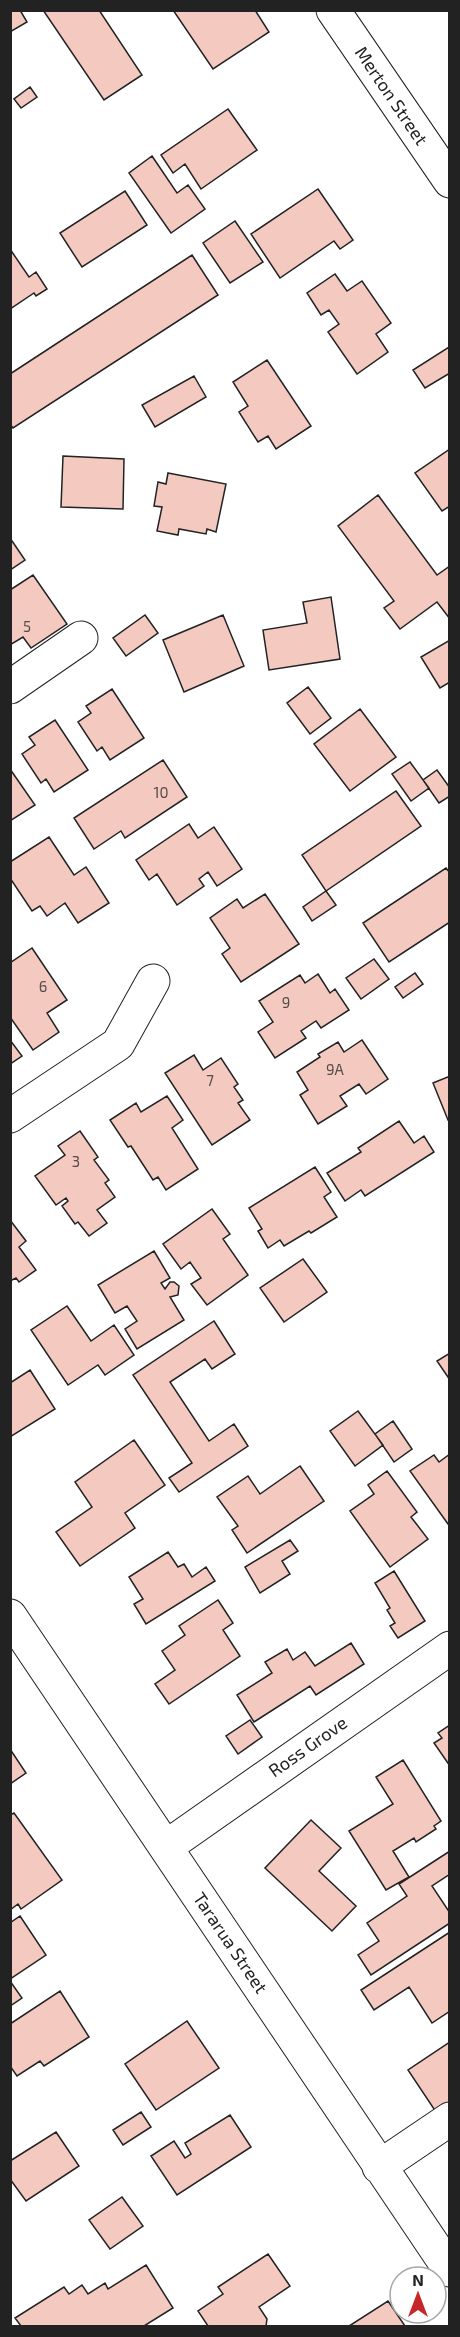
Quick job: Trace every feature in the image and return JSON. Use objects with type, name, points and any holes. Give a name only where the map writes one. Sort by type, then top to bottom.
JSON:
[{"type":"street","name":"Merton Street","points":[[333,10],[450,181]]},
{"type":"street","points":[[10,687],[81,638]]},
{"type":"street","points":[[10,1116],[118,1044],[153,981]]},
{"type":"street","name":"Tararua Street","points":[[10,1616],[450,2270]]},
{"type":"street","name":"Ross Grove","points":[[166,1846],[450,1648]]},
{"type":"street","points":[[379,2167],[450,2119]]},
{"type":"building","points":[[10,10],[20,10],[27,22],[10,32]]},
{"type":"building","points":[[43,10],[99,10],[142,75],[104,100]]},
{"type":"building","points":[[173,10],[255,10],[269,32],[213,69]]},
{"type":"building","points":[[30,87],[37,97],[21,108],[14,99]]},
{"type":"building","points":[[228,109],[257,150],[201,189],[185,164],[173,173],[161,155]]},
{"type":"building","points":[[152,156],[177,193],[188,185],[205,209],[171,233],[129,173]]},
{"type":"building","points":[[318,189],[353,240],[340,249],[334,241],[280,278],[251,234]]},
{"type":"building","points":[[125,191],[147,225],[82,267],[60,233]]},
{"type":"building","points":[[235,221],[263,262],[230,283],[203,243]]},
{"type":"building","points":[[10,249],[29,277],[36,272],[47,289],[36,296],[34,293],[10,309]]},
{"type":"building","points":[[192,255],[218,295],[13,428],[10,424],[10,374]]},
{"type":"building","points":[[335,274],[347,291],[362,281],[391,323],[376,334],[388,352],[357,374],[328,332],[339,324],[329,310],[321,315],[307,293]]},
{"type":"building","points":[[449,347],[450,373],[425,388],[413,370]]},
{"type":"building","points":[[267,360],[311,426],[276,449],[268,436],[258,442],[239,412],[248,406],[233,382]]},
{"type":"building","points":[[194,376],[206,397],[155,427],[142,405]]},
{"type":"building","points":[[450,449],[450,506],[442,511],[415,473]]},
{"type":"building","points":[[63,456],[124,459],[123,509],[61,507]]},
{"type":"building","points":[[168,473],[226,484],[216,532],[207,529],[206,534],[179,529],[178,535],[157,531],[162,507],[154,506],[158,482],[166,484]]},
{"type":"building","points":[[378,495],[437,575],[450,566],[450,619],[437,602],[400,629],[384,608],[394,601],[338,526]]},
{"type":"building","points":[[10,538],[25,560],[10,570]]},
{"type":"building","points":[[33,575],[67,624],[31,648],[23,637],[10,645],[10,590]]},
{"type":"building","points":[[331,597],[340,659],[269,670],[263,630],[307,623],[303,602]]},
{"type":"building","points":[[145,615],[158,633],[126,656],[113,638]]},
{"type":"building","points":[[223,615],[244,666],[184,692],[163,640]]},
{"type":"building","points":[[450,640],[450,682],[440,688],[421,657]]},
{"type":"building","points":[[308,687],[331,718],[310,734],[287,703]]},
{"type":"building","points":[[112,689],[144,738],[110,760],[102,747],[97,751],[78,722],[91,713],[86,706]]},
{"type":"building","points":[[360,709],[396,757],[350,791],[314,744]]},
{"type":"building","points":[[55,720],[88,770],[54,792],[46,779],[41,783],[22,754],[35,745],[29,737]]},
{"type":"building","points":[[163,760],[187,797],[125,838],[121,831],[94,849],[74,818]]},
{"type":"building","points":[[410,762],[429,788],[411,801],[392,774]]},
{"type":"building","points":[[10,769],[35,805],[10,821]]},
{"type":"building","points":[[437,770],[450,788],[450,796],[439,803],[423,780]]},
{"type":"building","points":[[396,791],[421,826],[326,891],[302,855]]},
{"type":"building","points":[[189,824],[198,838],[214,827],[242,869],[217,886],[208,872],[199,879],[204,886],[177,905],[157,874],[149,880],[136,860]]},
{"type":"building","points":[[49,837],[74,875],[86,867],[109,903],[78,923],[65,903],[47,916],[40,906],[32,911],[10,878],[10,862]]},
{"type":"building","points":[[446,868],[450,873],[450,922],[389,962],[363,923]]},
{"type":"building","points":[[326,891],[336,905],[312,921],[303,907]]},
{"type":"building","points":[[265,894],[299,944],[241,982],[222,954],[230,948],[210,918],[237,899],[243,908]]},
{"type":"building","points":[[32,948],[67,1000],[47,1013],[59,1032],[33,1050],[10,1017],[10,963]]},
{"type":"building","points":[[374,959],[389,979],[361,999],[346,978]]},
{"type":"building","points":[[415,973],[423,984],[403,998],[395,987]]},
{"type":"building","points":[[318,974],[330,993],[335,989],[349,1010],[321,1028],[316,1021],[301,1031],[306,1038],[275,1058],[258,1032],[273,1022],[259,1001],[300,975],[305,983]]},
{"type":"building","points":[[10,1040],[22,1056],[10,1064]]},
{"type":"building","points":[[362,1040],[388,1079],[366,1094],[359,1084],[340,1096],[347,1106],[318,1124],[300,1095],[308,1090],[297,1072],[320,1057],[318,1054],[338,1042],[344,1052]]},
{"type":"building","points":[[194,1055],[203,1070],[221,1058],[238,1084],[234,1087],[243,1100],[238,1103],[250,1120],[212,1145],[165,1073]]},
{"type":"building","points":[[450,1076],[450,1119],[448,1120],[433,1083]]},
{"type":"building","points":[[167,1096],[183,1120],[172,1128],[198,1169],[166,1190],[158,1177],[153,1180],[131,1146],[128,1147],[110,1120],[136,1103],[141,1112]]},
{"type":"building","points":[[399,1121],[414,1143],[424,1136],[434,1152],[365,1196],[361,1190],[345,1201],[327,1173],[361,1152],[358,1148]]},
{"type":"building","points":[[80,1131],[98,1157],[94,1160],[109,1180],[105,1183],[115,1197],[97,1210],[107,1223],[89,1236],[78,1222],[75,1224],[62,1206],[68,1201],[66,1198],[56,1205],[35,1176],[65,1155],[58,1146]]},
{"type":"building","points":[[315,1167],[331,1192],[324,1197],[337,1217],[284,1246],[280,1240],[268,1248],[258,1231],[262,1229],[249,1208]]},
{"type":"building","points":[[212,1209],[230,1234],[223,1239],[248,1275],[207,1305],[191,1284],[201,1278],[190,1262],[181,1269],[163,1244]]},
{"type":"building","points":[[10,1220],[26,1241],[19,1247],[36,1270],[19,1282],[16,1278],[10,1281]]},
{"type":"building","points":[[154,1251],[170,1278],[161,1283],[165,1289],[170,1282],[179,1286],[178,1295],[170,1297],[184,1320],[137,1349],[125,1329],[137,1321],[127,1306],[115,1313],[98,1285]]},
{"type":"building","points":[[303,1259],[327,1292],[284,1322],[260,1288]]},
{"type":"building","points":[[67,1306],[91,1341],[114,1325],[134,1355],[105,1375],[98,1365],[68,1385],[31,1330]]},
{"type":"building","points":[[214,1321],[235,1354],[212,1369],[205,1359],[170,1382],[209,1441],[234,1424],[248,1446],[179,1492],[169,1478],[192,1463],[133,1375]]},
{"type":"building","points":[[450,1353],[450,1380],[437,1361]]},
{"type":"building","points":[[30,1370],[55,1409],[10,1437],[10,1383]]},
{"type":"building","points":[[358,1411],[383,1445],[355,1466],[330,1431]]},
{"type":"building","points":[[393,1421],[412,1449],[394,1462],[375,1434]]},
{"type":"building","points":[[134,1440],[165,1485],[125,1513],[135,1528],[80,1566],[56,1532],[92,1507],[75,1482]]},
{"type":"building","points":[[450,1454],[450,1523],[448,1524],[410,1471],[434,1455],[439,1462]]},
{"type":"building","points":[[300,1466],[324,1501],[247,1553],[232,1530],[238,1526],[217,1497],[248,1476],[260,1494]]},
{"type":"building","points":[[387,1471],[417,1512],[411,1517],[428,1539],[390,1567],[350,1511],[374,1494],[368,1485]]},
{"type":"building","points":[[290,1540],[298,1551],[282,1561],[290,1574],[260,1593],[245,1567]]},
{"type":"building","points":[[168,1552],[178,1567],[184,1564],[192,1577],[206,1567],[215,1581],[146,1624],[134,1604],[143,1599],[129,1577]]},
{"type":"building","points":[[394,1571],[425,1621],[398,1638],[390,1626],[395,1623],[387,1610],[390,1608],[375,1583]]},
{"type":"building","points":[[218,1600],[233,1623],[223,1630],[240,1656],[169,1704],[155,1684],[175,1670],[162,1651],[185,1635],[179,1626]]},
{"type":"building","points":[[351,1643],[364,1664],[316,1695],[310,1686],[254,1722],[237,1695],[272,1673],[265,1662],[287,1649],[293,1660],[305,1652],[315,1666]]},
{"type":"building","points":[[250,1720],[262,1737],[238,1754],[226,1736]]},
{"type":"building","points":[[450,1725],[450,1766],[434,1743],[442,1738],[438,1733]]},
{"type":"building","points":[[10,1749],[26,1773],[10,1784]]},
{"type":"building","points":[[403,1760],[441,1821],[434,1826],[436,1829],[416,1842],[414,1838],[393,1851],[409,1877],[386,1890],[349,1831],[393,1804],[376,1777]]},
{"type":"building","points":[[14,1813],[62,1880],[21,1909],[18,1904],[10,1910],[10,1815]]},
{"type":"building","points":[[311,1820],[341,1848],[319,1871],[356,1906],[332,1931],[265,1868]]},
{"type":"building","points":[[450,1851],[450,1874],[432,1886],[450,1913],[450,1923],[371,1975],[358,1955],[379,1941],[367,1923],[407,1896],[399,1884]]},
{"type":"building","points":[[20,1916],[46,1955],[10,1979],[10,1923]]},
{"type":"building","points":[[450,1932],[450,2011],[432,2023],[409,1987],[374,2010],[361,1990]]},
{"type":"building","points":[[10,1981],[22,1998],[10,2006]]},
{"type":"building","points":[[60,1991],[89,2037],[44,2066],[40,2061],[17,2076],[10,2066],[10,2024]]},
{"type":"building","points":[[187,2021],[219,2068],[156,2110],[125,2064]]},
{"type":"building","points":[[450,2042],[450,2103],[436,2112],[408,2070]]},
{"type":"building","points":[[141,2112],[151,2127],[123,2145],[113,2130]]},
{"type":"building","points":[[230,2115],[251,2147],[177,2195],[151,2156],[174,2141],[185,2158],[191,2154],[185,2143]]},
{"type":"building","points":[[56,2132],[79,2166],[26,2201],[10,2179],[10,2161]]},
{"type":"building","points":[[122,2197],[143,2226],[110,2249],[89,2220]]},
{"type":"building","points":[[268,2254],[290,2286],[259,2307],[267,2319],[266,2326],[208,2326],[198,2311],[223,2294],[218,2287]]},
{"type":"building","points":[[146,2265],[173,2308],[144,2326],[21,2326],[15,2318],[64,2287],[69,2294],[82,2285],[88,2294],[105,2283],[108,2289]]},
{"type":"building","points":[[388,2301],[388,2325],[405,2326],[349,2326]]}]
